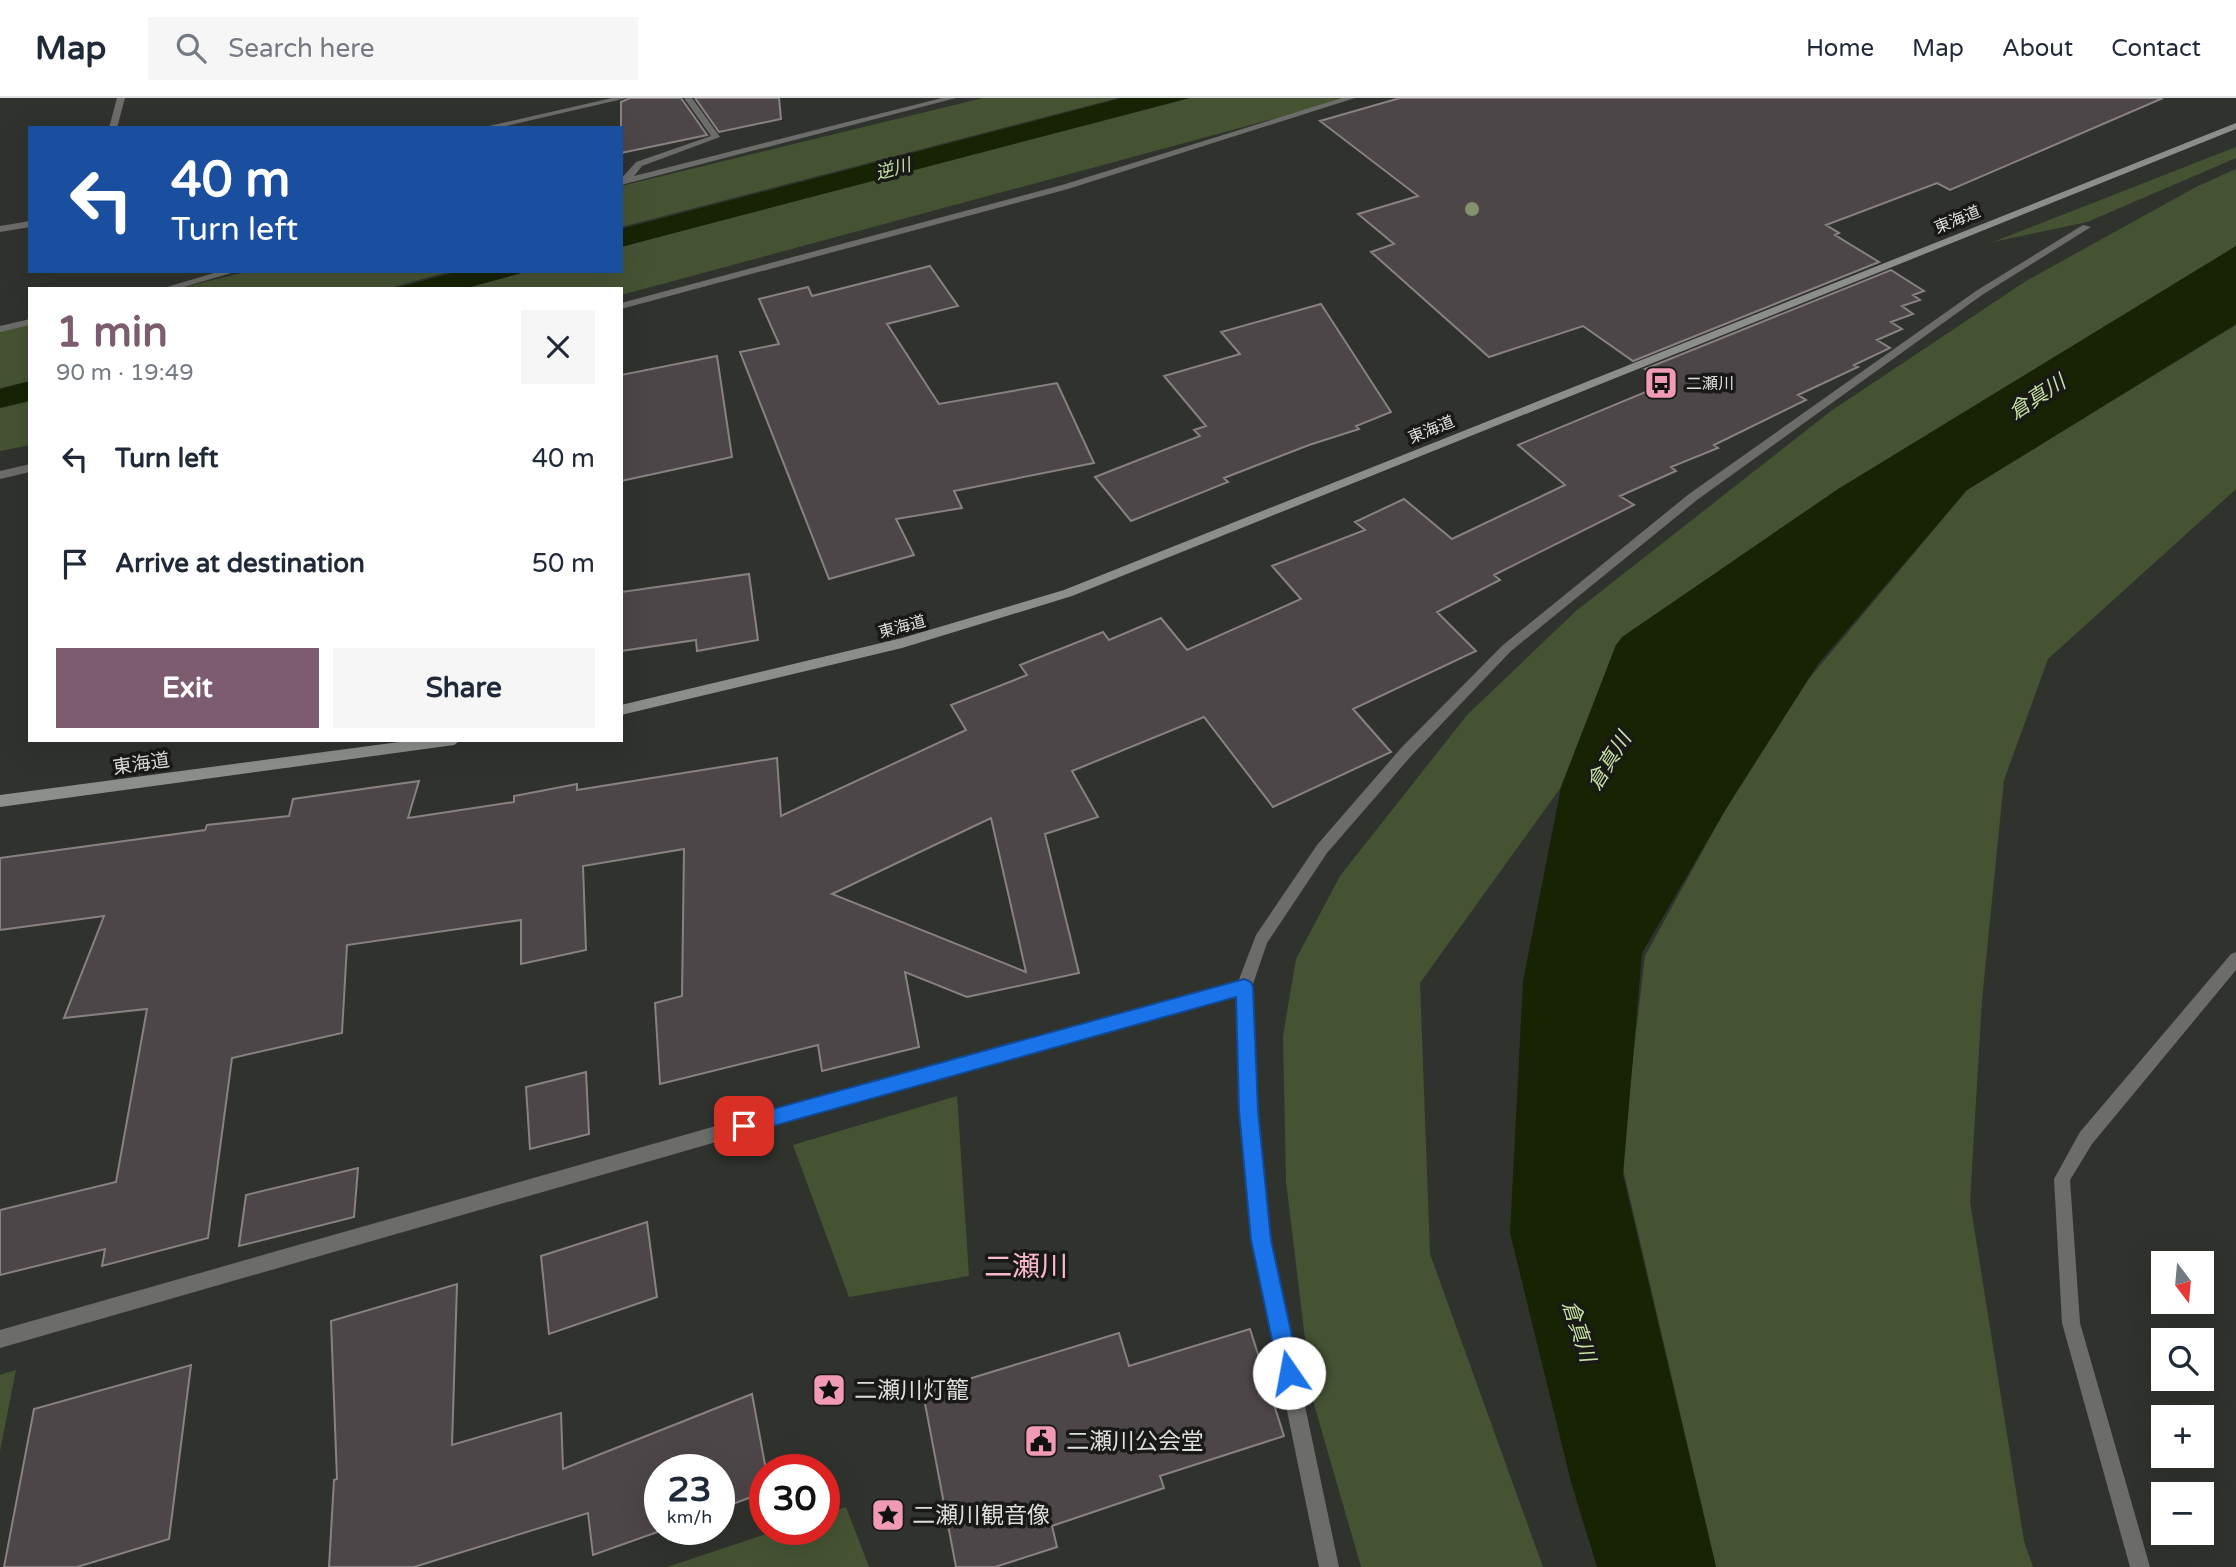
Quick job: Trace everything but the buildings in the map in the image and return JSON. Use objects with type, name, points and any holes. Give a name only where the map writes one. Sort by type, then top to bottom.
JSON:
[{"type":"main road","name":"東海道","points":[[623,710],[863,655],[981,623],[1068,593],[2236,126]]},
{"type":"main road","name":"東海道","points":[[0,801],[439,742]]},
{"type":"street","points":[[114,126],[121,98]]},
{"type":"street","points":[[493,126],[623,98]]},
{"type":"street","points":[[623,181],[639,164],[716,137],[688,98]]},
{"type":"street","points":[[623,181],[952,98]]},
{"type":"street","points":[[623,305],[1065,187],[1351,98]]},
{"type":"street","points":[[0,229],[28,224]]},
{"type":"street","points":[[1329,1567],[1261,1240],[1248,1111],[1244,987],[1261,940],[1322,849],[1407,751],[1507,648],[1693,497],[1979,293],[2086,228]]},
{"type":"street","points":[[173,287],[225,273]]},
{"type":"street","points":[[0,330],[28,323]]},
{"type":"street","points":[[0,475],[28,468]]},
{"type":"street","points":[[2140,1567],[2071,1324],[2062,1179],[2087,1138],[2236,959]]},
{"type":"street","points":[[0,1339],[731,1129],[1244,987]]},
{"type":"shaded area","points":[[983,98],[1118,98],[623,226],[623,186]]},
{"type":"shaded area","points":[[1174,98],[1351,98],[623,294],[623,287],[468,287],[520,273],[623,273],[623,246]]},
{"type":"shaded area","points":[[2236,147],[2236,158],[2087,222],[1993,242]]},
{"type":"shaded area","points":[[2236,169],[2236,246],[1616,645],[1561,787],[1420,983],[1430,1254],[1543,1567],[1361,1567],[1312,1397],[1286,1181],[1283,1036],[1296,959],[1340,876],[1467,715],[1576,611],[1831,411],[2026,281],[2196,187]]},
{"type":"shaded area","points":[[242,273],[445,273],[393,287],[184,287]]},
{"type":"shaded area","points":[[28,324],[28,381],[0,388],[0,331]]},
{"type":"shaded area","points":[[2236,325],[2236,489],[2048,659],[2004,780],[1982,1000],[1970,1202],[2024,1541],[2033,1567],[1716,1567],[1621,1160],[1645,956],[1723,814],[1808,680],[1967,490]]},
{"type":"shaded area","points":[[28,401],[28,445],[0,451],[0,408]]},
{"type":"shaded area","points":[[957,1096],[969,1276],[849,1297],[793,1145]]},
{"type":"shaded area","points":[[16,1370],[0,1451],[0,1375]]},
{"type":"shaded area","points":[[846,1507],[869,1567],[667,1567],[749,1540],[749,1545],[840,1545],[840,1509]]},
{"type":"water","name":"逆川","points":[[1122,98],[1190,98],[623,246],[623,228]]},
{"type":"water","name":"倉真川","points":[[2236,246],[2236,324],[1967,490],[1818,664],[1730,802],[1642,953],[1623,1175],[1716,1567],[1597,1567],[1571,1482],[1510,1233],[1523,981],[1561,787],[1616,645],[1622,637],[1838,489]]},
{"type":"water","points":[[452,273],[522,273],[470,287],[400,287]]},
{"type":"water","points":[[28,382],[28,401],[0,408],[0,389]]},
{"type":"place","name":"二瀬川","points":[[1661,383]]},
{"type":"place","name":"二瀬川灯籠","points":[[829,1390]]},
{"type":"place","name":"二瀬川公会堂","points":[[1041,1441]]},
{"type":"place","name":"二瀬川観音像","points":[[888,1515]]},
{"type":"district","name":"二瀬川","points":[[1026,1266]]},
{"type":"route","points":[[744,1126],[1244,987],[1248,1111],[1261,1240],[1289,1373]]}]
